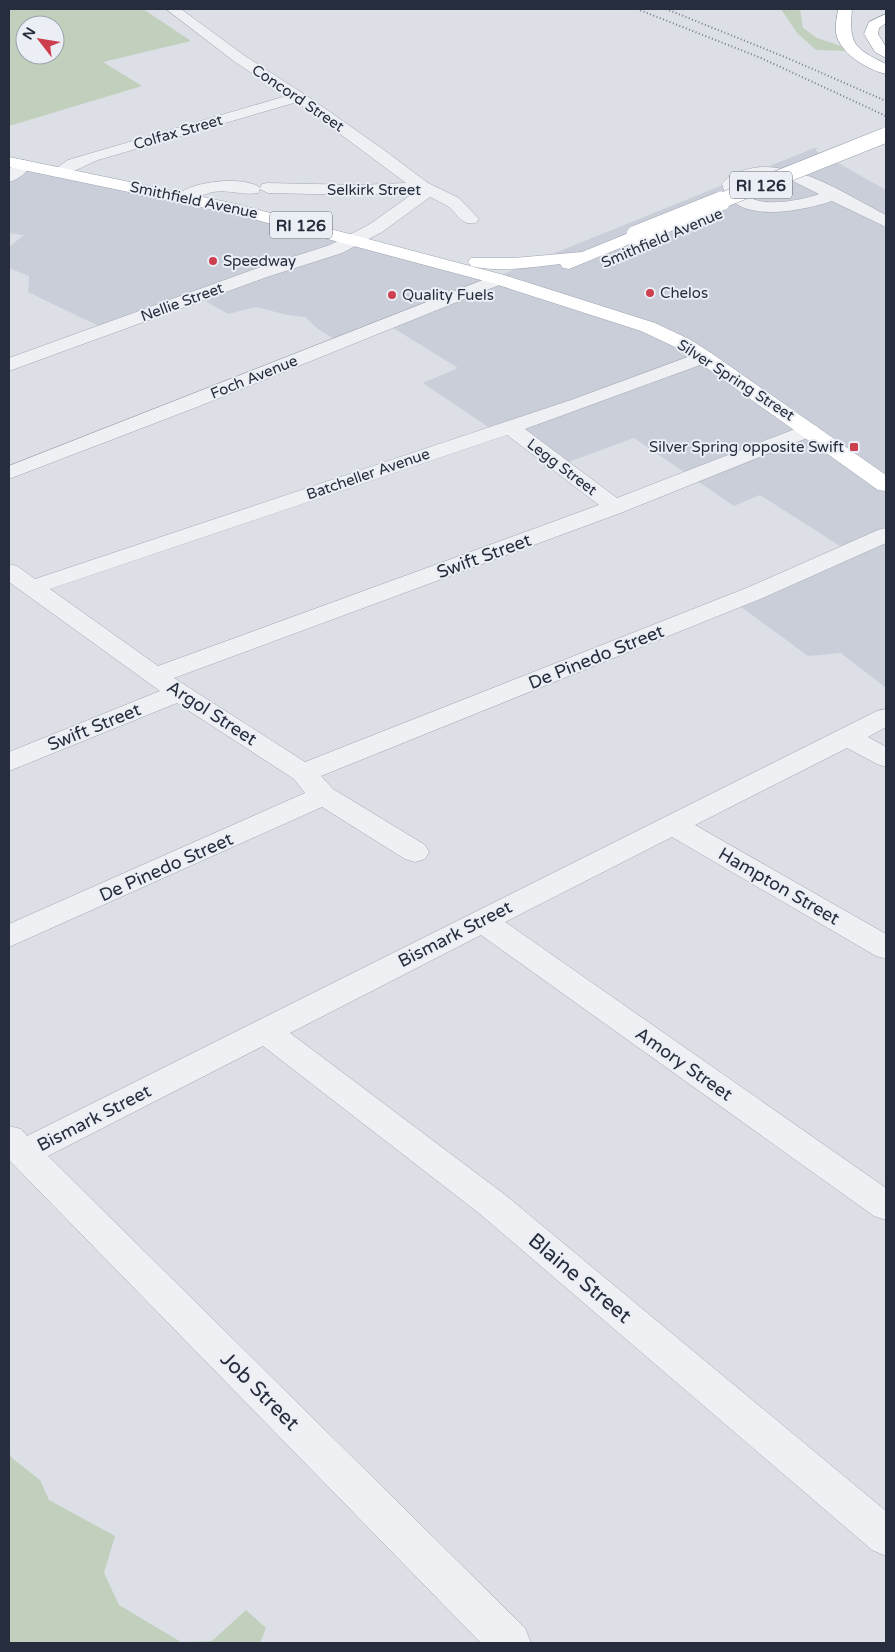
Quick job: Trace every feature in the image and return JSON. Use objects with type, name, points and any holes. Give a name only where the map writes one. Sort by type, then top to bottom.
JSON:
[{"type":"main road","points":[[845,9],[844,31],[848,44],[863,58],[886,70]]},
{"type":"main road","points":[[886,18],[875,23],[871,28],[870,34],[875,43],[886,54]]},
{"type":"main road","name":"Smithfield Avenue","points":[[17,163],[261,215],[543,292],[599,264],[641,239],[886,135]]},
{"type":"main road","name":"Smithfield Avenue","points":[[522,286],[584,257],[641,239],[886,147]]},
{"type":"main road","points":[[418,257],[507,263],[584,257]]},
{"type":"main road","name":"Silver Spring Street","points":[[543,292],[648,327],[682,343],[810,430],[886,485]]},
{"type":"street","name":"Concord Street","points":[[173,9],[240,59],[298,97],[426,188]]},
{"type":"street","name":"Colfax Street","points":[[59,172],[74,163],[92,157],[298,97]]},
{"type":"street","points":[[9,177],[17,163]]},
{"type":"street","points":[[833,195],[796,206],[768,207],[740,197],[732,191],[730,184],[742,176],[751,173],[778,172],[794,175],[886,222]]},
{"type":"street","name":"Selkirk Street","points":[[184,198],[202,188],[212,186],[341,190],[426,188],[453,202],[470,219]]},
{"type":"street","name":"Nellie Street","points":[[9,365],[86,331],[356,240],[426,188]]},
{"type":"street","name":"Foch Avenue","points":[[9,473],[190,403],[498,279]]},
{"type":"street","name":"Batcheller Avenue","points":[[31,588],[578,404],[704,357]]},
{"type":"street","name":"Legg Street","points":[[509,426],[615,507]]},
{"type":"street","name":"Swift Street","points":[[155,676],[615,507],[810,430]]},
{"type":"street","name":"De Pinedo Street","points":[[303,773],[757,592],[886,536]]},
{"type":"street","name":"Argol Street","points":[[9,572],[179,693],[303,773],[323,796],[415,852]]},
{"type":"street","name":"Swift Street","points":[[9,762],[179,693]]},
{"type":"street","name":"Bismark Street","points":[[16,1146],[265,1031],[671,824],[886,717]]},
{"type":"street","points":[[848,737],[886,758]]},
{"type":"street","name":"De Pinedo Street","points":[[9,936],[323,796]]},
{"type":"street","name":"Hampton Street","points":[[671,824],[886,948]]},
{"type":"street","name":"Amory Street","points":[[482,921],[886,1206]]},
{"type":"street","name":"Blaine Street","points":[[265,1031],[492,1204],[886,1536]]},
{"type":"street","name":"Job Street","points":[[16,1146],[510,1643]]},
{"type":"shaded area","points":[[814,148],[819,148],[815,150],[886,190],[886,688],[841,653],[808,656],[737,604],[848,551],[760,495],[734,506],[634,438],[549,469],[544,467],[542,451],[502,429],[491,429],[423,383],[458,368],[390,326],[341,343],[318,329],[305,317],[287,315],[256,307],[228,314],[202,299],[109,331],[28,292],[29,276],[9,268],[9,247],[24,235],[9,233],[9,165],[158,191],[491,279]]},
{"type":"green space","points":[[9,9],[143,9],[191,41],[103,62],[142,86],[9,126]]},
{"type":"green space","points":[[781,9],[800,9],[803,28],[817,38],[850,49],[850,51],[816,50],[797,33]]},
{"type":"green space","points":[[9,1453],[12,1458],[40,1480],[49,1500],[115,1536],[104,1573],[119,1605],[181,1642],[212,1641],[246,1610],[266,1628],[260,1643],[9,1643]]},
{"type":"railway","points":[[637,9],[761,58],[886,116]]},
{"type":"railway","points":[[666,9],[785,57],[886,101]]},
{"type":"place","name":"Speedway","points":[[213,261]]},
{"type":"place","name":"Chelos","points":[[650,293]]},
{"type":"place","name":"Quality Fuels","points":[[392,295]]},
{"type":"place","name":"Silver Spring opposite Swift","points":[[854,447]]}]
